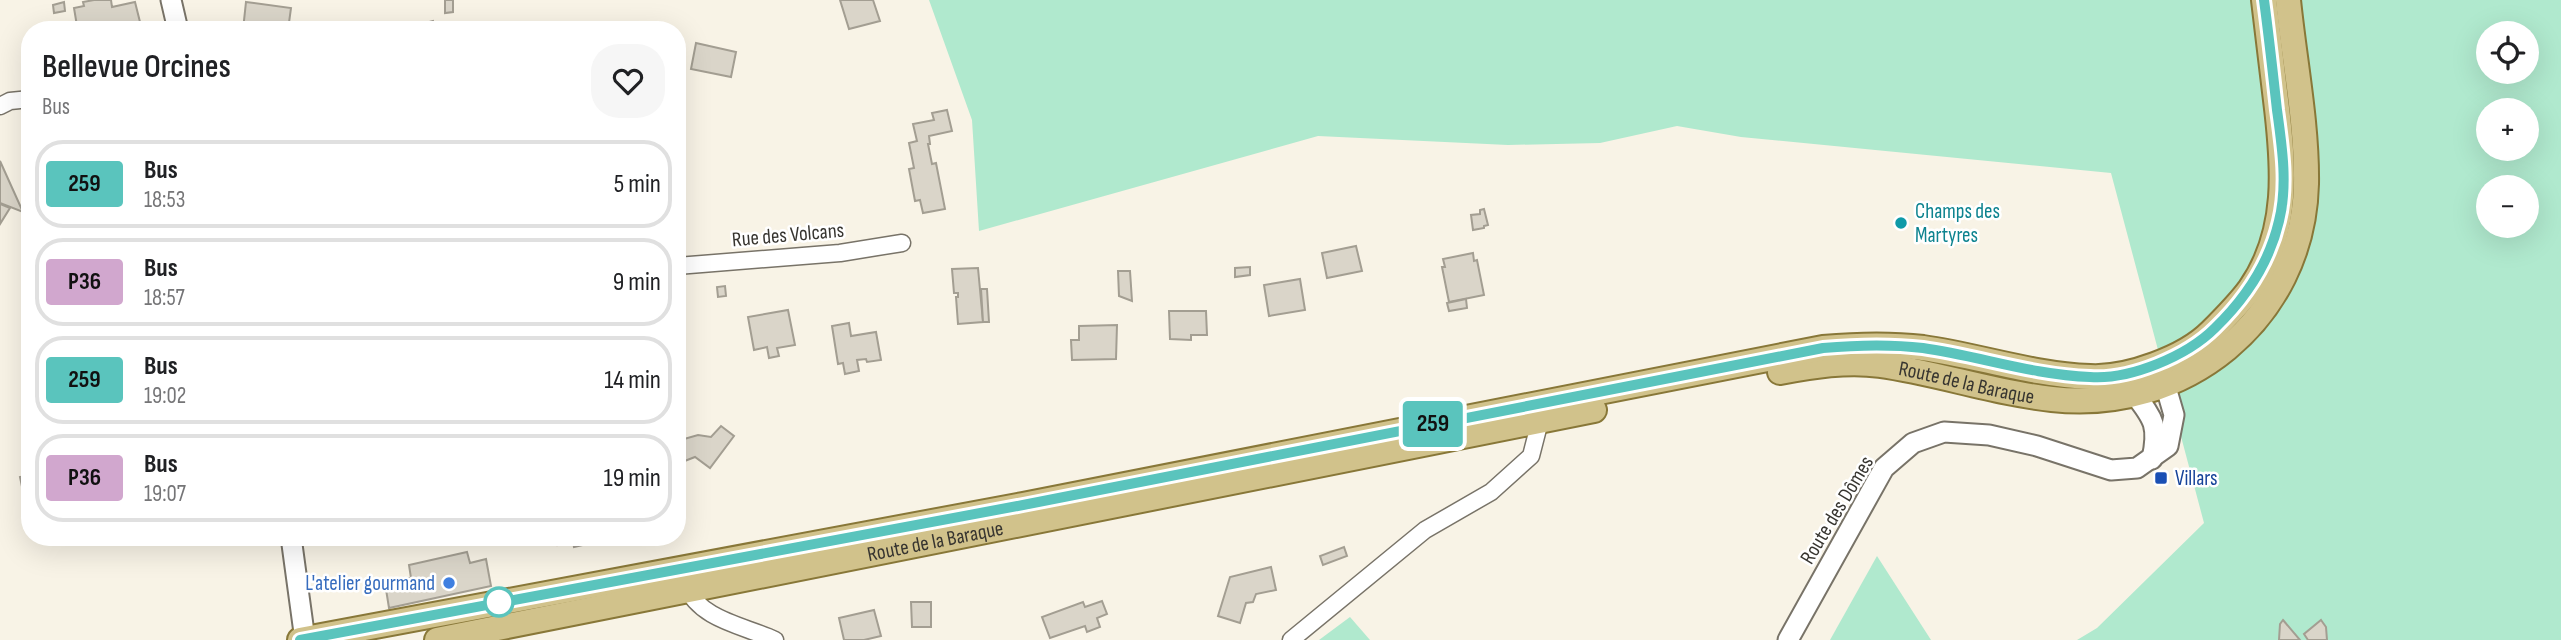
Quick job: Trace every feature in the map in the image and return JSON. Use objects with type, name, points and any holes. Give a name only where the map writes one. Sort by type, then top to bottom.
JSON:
[{"type":"main road","points":[[2264,0],[2293,144]]},
{"type":"main road","points":[[2288,0],[2293,144]]},
{"type":"main road","name":"Route de la Baraque","points":[[438,640],[683,580],[1023,505],[1538,412],[1834,364],[1878,364],[2050,399],[2096,402],[2132,384],[2202,340],[2250,289],[2267,258],[2280,220],[2283,186],[2293,144]]},
{"type":"main road","name":"Route de la Baraque","points":[[2132,384],[2165,381],[2189,375],[2217,359],[2245,331],[2274,293],[2291,262],[2302,222],[2306,185],[2293,144]]},
{"type":"main road","name":"Route de la Baraque","points":[[303,640],[683,580]]},
{"type":"street","points":[[171,0],[176,21]]},
{"type":"street","points":[[0,106],[21,100]]},
{"type":"street","name":"Route de la Baraque","points":[[2165,381],[2208,354],[2236,328],[2262,293],[2278,261],[2280,220]]},
{"type":"street","name":"Rue des Volcans","points":[[686,265],[840,253],[902,243]]},
{"type":"street","points":[[2152,459],[2168,446],[2174,415],[2165,381]]},
{"type":"street","points":[[2132,384],[2153,418],[2155,445],[2152,459]]},
{"type":"street","points":[[1291,640],[1425,530],[1492,492],[1531,456],[1538,412]]},
{"type":"street","name":"Route des Dômes","points":[[1788,640],[1884,468],[1913,443],[1944,432],[1989,435],[2037,446],[2111,470],[2137,468],[2152,459]]},
{"type":"street","points":[[292,546],[303,640]]},
{"type":"street","points":[[683,580],[706,611],[716,618],[775,640]]},
{"type":"green space","points":[[929,0],[2561,0],[2561,640],[2077,640],[2097,628],[2204,523],[2111,173],[1741,137],[1677,126],[1600,143],[1508,145],[1318,136],[979,231],[972,120]]},
{"type":"green space","points":[[1877,556],[1931,640],[1830,640]]},
{"type":"green space","points":[[1350,617],[1370,640],[1319,640]]},
{"type":"building","points":[[111,0],[112,7],[135,2],[140,21],[76,21],[74,8],[84,6],[83,2]]},
{"type":"building","points":[[445,0],[453,0],[453,12],[445,13]]},
{"type":"building","points":[[840,0],[873,0],[880,21],[849,29]]},
{"type":"building","points":[[64,2],[65,11],[54,13],[53,5]]},
{"type":"building","points":[[246,2],[291,8],[289,21],[244,21]]},
{"type":"building","points":[[696,43],[736,52],[731,77],[691,69]]},
{"type":"building","points":[[947,110],[952,131],[929,136],[928,144],[932,164],[936,163],[945,209],[923,213],[920,200],[915,201],[909,169],[914,168],[909,143],[917,141],[913,124],[934,120],[932,113]]},
{"type":"building","points":[[0,161],[21,211],[0,203]]},
{"type":"building","points":[[0,204],[10,208],[0,224]]},
{"type":"building","points":[[1484,209],[1488,225],[1473,230],[1471,215],[1480,214],[1480,210]]},
{"type":"building","points":[[1356,246],[1362,271],[1327,278],[1322,253]]},
{"type":"building","points":[[1473,253],[1484,295],[1449,302],[1443,259]]},
{"type":"building","points":[[1250,267],[1250,275],[1235,277],[1235,268]]},
{"type":"building","points":[[978,268],[983,322],[958,324],[958,293],[954,293],[952,269]]},
{"type":"building","points":[[1118,271],[1130,271],[1132,301],[1119,296]]},
{"type":"building","points":[[1300,279],[1305,310],[1269,316],[1264,285]]},
{"type":"building","points":[[725,286],[726,296],[718,297],[717,287]]},
{"type":"building","points":[[981,289],[987,289],[989,322],[983,322]]},
{"type":"building","points":[[1466,299],[1467,308],[1449,311],[1447,303]]},
{"type":"building","points":[[788,310],[795,345],[777,348],[779,356],[769,358],[767,347],[754,350],[748,317]]},
{"type":"building","points":[[1169,311],[1206,311],[1207,335],[1191,335],[1191,340],[1170,339]]},
{"type":"building","points":[[849,323],[851,336],[876,332],[881,360],[857,360],[859,371],[845,374],[843,363],[838,364],[832,326]]},
{"type":"building","points":[[1117,325],[1116,359],[1072,360],[1071,340],[1079,340],[1079,326]]},
{"type":"building","points":[[721,426],[734,436],[710,468],[695,457],[686,460],[686,438],[698,435],[711,437]]},
{"type":"building","points":[[1344,547],[1347,556],[1323,565],[1320,556]]},
{"type":"building","points":[[467,552],[470,563],[486,559],[491,586],[389,608],[385,583],[411,578],[409,565]]},
{"type":"building","points":[[1271,567],[1276,590],[1256,594],[1253,602],[1246,603],[1240,623],[1218,616],[1230,577]]},
{"type":"building","points":[[1102,601],[1107,614],[1097,618],[1100,627],[1087,632],[1085,626],[1050,638],[1042,617],[1083,602],[1085,607]]},
{"type":"building","points":[[911,602],[931,602],[931,627],[912,627]]},
{"type":"building","points":[[874,610],[881,636],[864,640],[844,640],[839,618]]},
{"type":"building","points":[[2283,620],[2300,640],[2279,640],[2280,624]]},
{"type":"building","points":[[2321,620],[2326,627],[2327,640],[2308,640],[2304,634]]},
{"type":"bus line","name":"259","points":[[300,640],[1023,505],[1823,348],[1878,344],[1925,349],[2048,373],[2093,378],[2159,363],[2202,340],[2250,289],[2267,258],[2280,220],[2283,186],[2281,145],[2264,0]]},
{"type":"place","name":"Champs des Martyres","points":[[1901,223]]},
{"type":"place","name":"Villars","points":[[2161,478]]},
{"type":"place","name":"L'atelier gourmand","points":[[449,583]]}]
